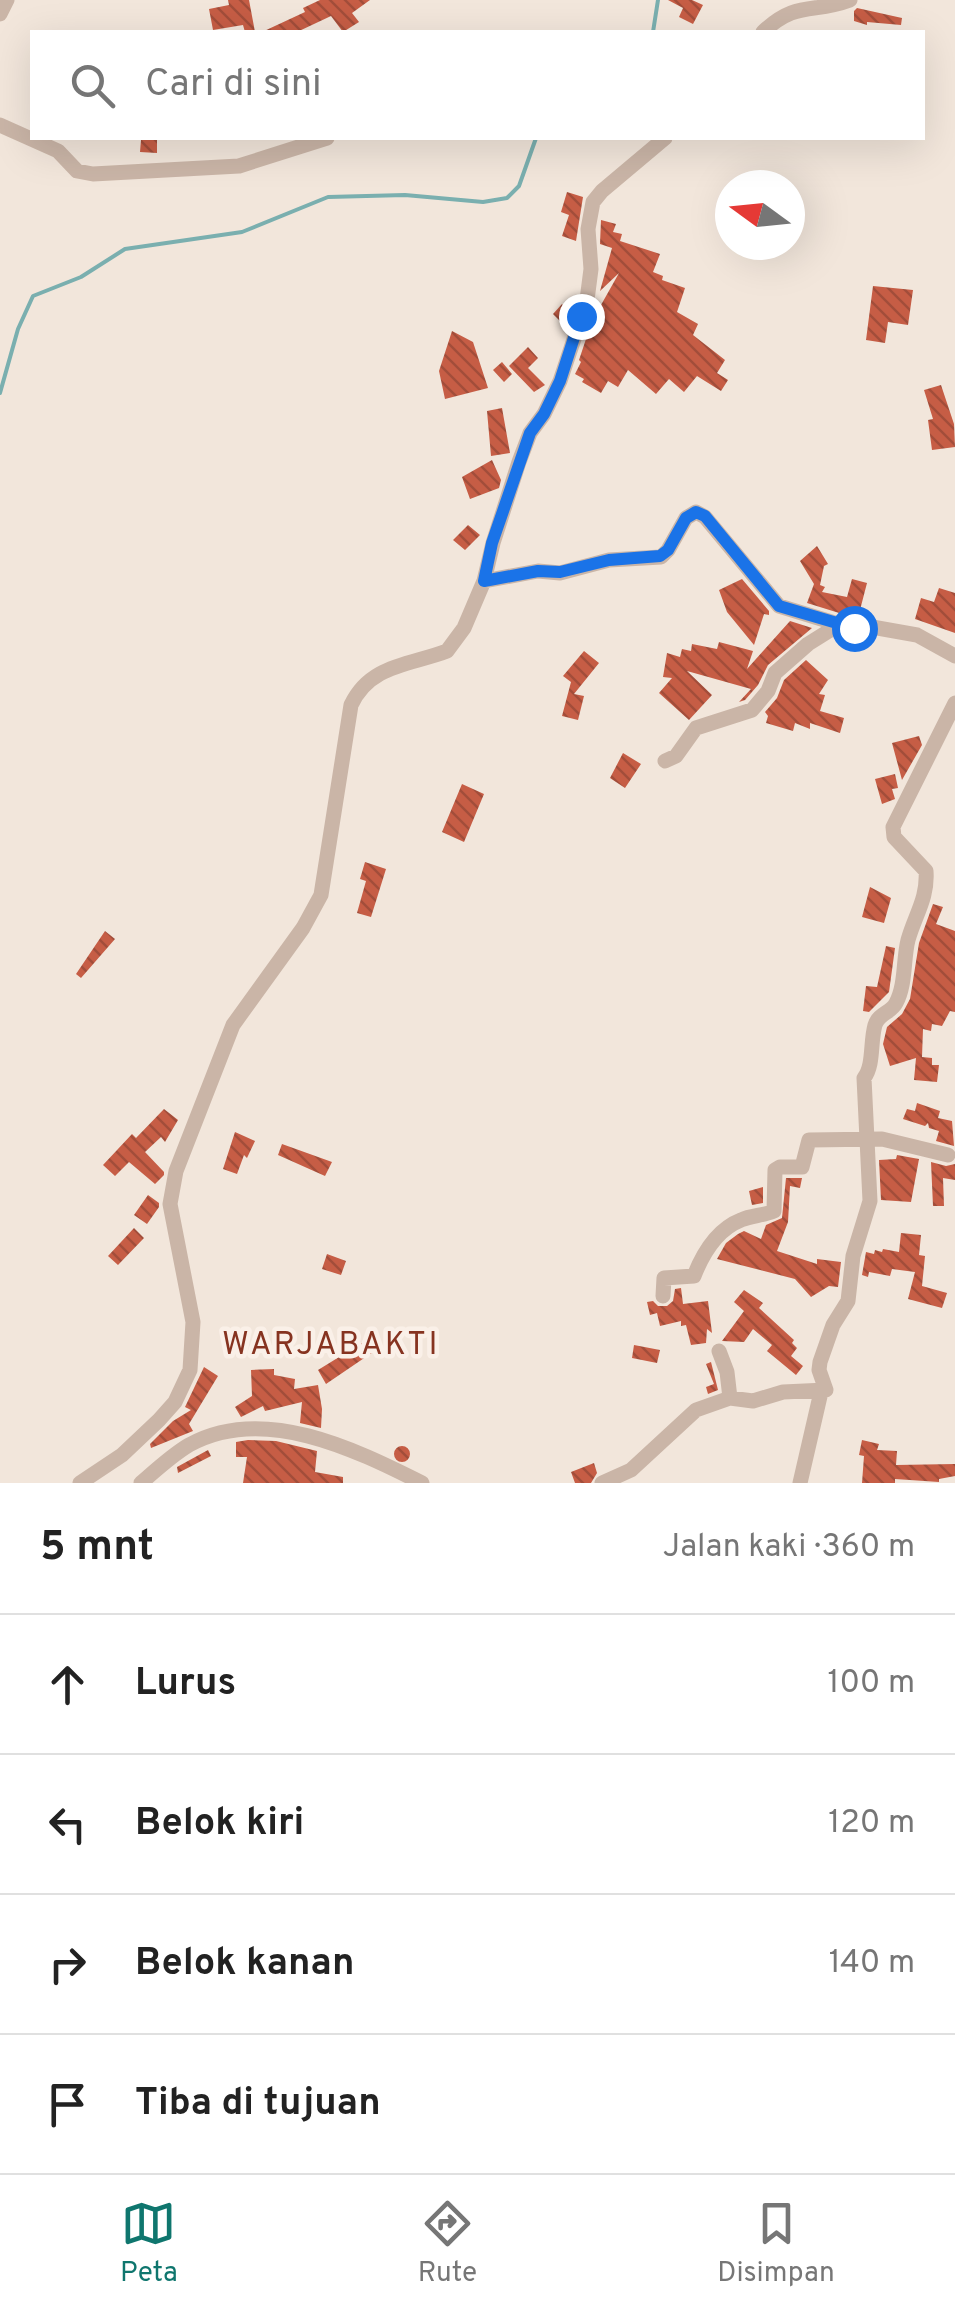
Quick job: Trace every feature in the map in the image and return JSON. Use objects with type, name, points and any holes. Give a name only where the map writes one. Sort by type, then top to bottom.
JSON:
[{"type":"street","points":[[0,14],[6,0]]},
{"type":"street","points":[[765,30],[775,18],[806,3],[837,4],[850,0]]},
{"type":"street","points":[[0,125],[30,138]]},
{"type":"street","points":[[33,140],[58,151],[77,170],[93,174],[239,166],[321,140]]},
{"type":"street","points":[[80,1483],[122,1454],[175,1402],[190,1370],[193,1322],[170,1204],[176,1171],[224,1042],[247,1002],[303,928],[321,895],[351,705],[362,687],[386,670],[412,659],[444,653],[464,628],[484,581],[492,543],[530,433],[560,381],[586,300],[591,270],[588,229],[593,202],[650,144]]},
{"type":"street","points":[[484,581],[538,571],[560,572],[609,560],[660,556],[668,550],[686,518],[696,512],[705,516],[779,606],[851,628],[872,626],[917,634],[955,656]]},
{"type":"street","points":[[665,761],[676,756],[696,728],[752,710],[768,691],[775,673],[808,644],[840,624]]},
{"type":"street","points":[[602,1483],[631,1470],[696,1410],[730,1398],[753,1401],[784,1392],[821,1392],[827,1388],[819,1370],[820,1362],[832,1325],[848,1301],[853,1256],[870,1201],[862,1088],[870,1070],[872,1038],[878,1018],[894,1007],[898,998],[907,944],[926,897],[926,871],[894,837],[893,827],[955,703]]},
{"type":"street","points":[[663,1296],[664,1279],[674,1275],[693,1277],[702,1254],[726,1227],[774,1211],[775,1170],[802,1167],[808,1140],[868,1138],[948,1154]]},
{"type":"street","points":[[719,1351],[727,1372],[730,1398]]},
{"type":"street","points":[[800,1483],[821,1392]]},
{"type":"street","points":[[141,1483],[188,1446],[216,1434],[245,1428],[295,1434],[354,1453],[422,1483]]},
{"type":"building","points":[[228,0],[249,0],[255,30],[244,30],[243,25],[213,30],[209,9],[229,5]]},
{"type":"building","points":[[320,0],[370,0],[352,13],[359,22],[346,30],[342,30],[331,16],[301,30],[266,30],[305,12],[303,8]]},
{"type":"building","points":[[668,0],[692,0],[703,5],[693,24],[679,17],[683,8]]},
{"type":"building","points":[[857,8],[902,18],[901,25],[854,21]]},
{"type":"building","points":[[141,140],[157,140],[157,153],[140,152]]},
{"type":"building","points":[[567,192],[583,197],[576,241],[562,236],[569,215],[561,212]]},
{"type":"building","points":[[601,220],[616,224],[613,232],[622,234],[620,241],[660,254],[653,272],[663,276],[662,280],[685,288],[677,312],[698,324],[693,335],[725,360],[717,373],[728,380],[721,391],[697,376],[684,392],[669,379],[656,394],[628,370],[618,387],[608,381],[601,393],[575,374],[592,321],[619,273],[600,291],[612,248],[600,244]]},
{"type":"building","points":[[873,286],[913,290],[908,325],[888,322],[885,343],[866,340]]},
{"type":"building","points":[[562,304],[571,313],[565,326],[553,314]]},
{"type":"building","points":[[452,331],[473,342],[488,388],[445,399],[439,371]]},
{"type":"building","points":[[528,347],[538,358],[528,368],[545,385],[534,392],[509,366]]},
{"type":"building","points":[[502,362],[512,374],[504,382],[493,370]]},
{"type":"building","points":[[941,385],[954,424],[955,447],[932,450],[928,420],[933,419],[924,390]]},
{"type":"building","points":[[502,408],[510,453],[491,456],[487,411]]},
{"type":"building","points":[[492,460],[501,480],[499,488],[470,499],[462,477]]},
{"type":"building","points":[[468,525],[480,535],[465,550],[453,540]]},
{"type":"building","points":[[817,546],[828,564],[824,566],[822,592],[847,597],[852,579],[867,583],[862,616],[852,617],[807,603],[814,584],[800,561]]},
{"type":"building","points":[[742,579],[769,611],[769,615],[764,614],[754,645],[727,612],[719,590]]},
{"type":"building","points":[[939,588],[955,593],[955,633],[915,619],[921,598],[934,602]]},
{"type":"building","points":[[790,621],[812,628],[768,665],[745,700],[739,702],[751,689],[687,671],[712,695],[689,720],[659,693],[672,678],[663,677],[667,653],[680,657],[682,649],[691,651],[692,644],[717,649],[719,642],[753,651],[747,669]]},
{"type":"building","points":[[584,651],[599,663],[574,694],[584,696],[578,720],[562,716],[571,682],[563,676]]},
{"type":"building","points":[[806,660],[828,680],[819,694],[825,695],[820,711],[844,718],[840,733],[810,723],[810,729],[795,723],[793,731],[766,723],[765,712],[777,698],[784,680]]},
{"type":"building","points":[[919,736],[922,745],[902,780],[892,743]]},
{"type":"building","points":[[623,753],[641,764],[625,788],[610,778]]},
{"type":"building","points":[[895,774],[895,799],[882,804],[875,779]]},
{"type":"building","points":[[462,784],[484,794],[464,842],[442,832]]},
{"type":"building","points":[[365,862],[386,869],[371,917],[357,913],[366,881],[360,879]]},
{"type":"building","points":[[870,887],[891,898],[884,923],[862,917]]},
{"type":"building","points":[[933,904],[943,907],[936,924],[955,931],[955,1012],[950,1011],[942,1026],[932,1024],[931,1031],[923,1029],[922,1057],[932,1058],[932,1065],[939,1065],[937,1082],[914,1080],[916,1058],[890,1066],[883,1044],[887,1027],[902,1014],[910,999],[919,943]]},
{"type":"building","points":[[105,931],[115,939],[81,978],[76,974]]},
{"type":"building","points":[[886,946],[895,948],[889,992],[869,1012],[863,1011],[866,986],[877,987]]},
{"type":"building","points":[[917,1103],[940,1111],[938,1118],[952,1121],[954,1146],[936,1141],[939,1131],[929,1128],[928,1123],[925,1126],[903,1119],[907,1109],[915,1111]]},
{"type":"building","points":[[164,1109],[178,1120],[165,1142],[161,1137],[145,1152],[164,1175],[155,1184],[129,1162],[115,1176],[103,1165],[132,1134],[136,1138]]},
{"type":"building","points":[[235,1132],[255,1141],[237,1174],[223,1169]]},
{"type":"building","points":[[282,1144],[332,1162],[325,1176],[278,1155]]},
{"type":"building","points":[[897,1155],[919,1159],[911,1202],[881,1200],[879,1160],[896,1159]]},
{"type":"building","points":[[931,1162],[955,1164],[955,1180],[943,1178],[944,1206],[933,1206]]},
{"type":"building","points":[[786,1178],[802,1178],[800,1188],[790,1186],[788,1222],[777,1251],[817,1264],[817,1259],[841,1262],[838,1287],[829,1286],[811,1297],[795,1279],[717,1259],[726,1243],[738,1234],[744,1231],[761,1239],[766,1225],[782,1218]]},
{"type":"building","points":[[763,1187],[763,1203],[752,1205],[749,1191]]},
{"type":"building","points":[[148,1195],[159,1207],[147,1224],[134,1215]]},
{"type":"building","points":[[134,1228],[144,1238],[118,1265],[108,1256]]},
{"type":"building","points":[[901,1233],[921,1235],[919,1255],[925,1256],[922,1286],[947,1293],[942,1308],[908,1299],[915,1272],[892,1269],[890,1276],[869,1272],[868,1277],[862,1275],[866,1252],[899,1252]]},
{"type":"building","points":[[327,1254],[346,1261],[341,1275],[322,1269]]},
{"type":"building","points":[[681,1288],[683,1304],[708,1301],[712,1333],[707,1329],[706,1343],[691,1345],[686,1325],[681,1326],[681,1321],[660,1326],[657,1313],[650,1315],[647,1302],[667,1306],[673,1301],[675,1289]]},
{"type":"building","points":[[744,1290],[763,1303],[759,1308],[794,1340],[797,1348],[791,1356],[803,1366],[796,1375],[767,1351],[772,1345],[753,1329],[744,1342],[722,1341],[744,1311],[734,1302]]},
{"type":"building","points":[[370,1338],[376,1350],[326,1384],[318,1370]]},
{"type":"building","points":[[634,1345],[660,1350],[657,1363],[632,1358]]},
{"type":"building","points":[[711,1362],[718,1390],[708,1394],[706,1387],[714,1384],[706,1364]]},
{"type":"building","points":[[204,1367],[218,1376],[189,1424],[193,1431],[151,1448],[150,1444],[173,1421],[191,1410],[185,1407]]},
{"type":"building","points":[[274,1369],[274,1375],[295,1379],[294,1389],[318,1385],[321,1428],[300,1423],[302,1402],[265,1411],[263,1406],[241,1417],[235,1407],[252,1396],[251,1370]]},
{"type":"building","points":[[862,1440],[879,1444],[877,1450],[897,1451],[896,1465],[955,1464],[955,1476],[939,1482],[895,1479],[895,1483],[862,1483]]},
{"type":"building","points":[[276,1441],[317,1451],[315,1472],[343,1477],[343,1483],[243,1483],[247,1457],[236,1457],[236,1442]]},
{"type":"building","points":[[402,1446],[410,1454],[402,1462],[394,1454]]},
{"type":"building","points":[[208,1450],[211,1456],[178,1473],[177,1467]]},
{"type":"building","points":[[594,1463],[597,1473],[591,1483],[575,1483],[571,1472]]},
{"type":"waterway","points":[[653,30],[658,0]]},
{"type":"waterway","points":[[0,393],[18,329],[33,296],[81,277],[125,249],[242,232],[328,197],[405,195],[483,202],[507,198],[519,186],[535,140]]},
{"type":"district","name":"WARJABAKTI","points":[[331,1343]]},
{"type":"route","points":[[581,316],[560,381],[530,433],[492,543],[484,581],[538,571],[560,572],[609,560],[654,558],[665,554],[686,518],[696,512],[705,516],[779,606],[854,628]]}]
